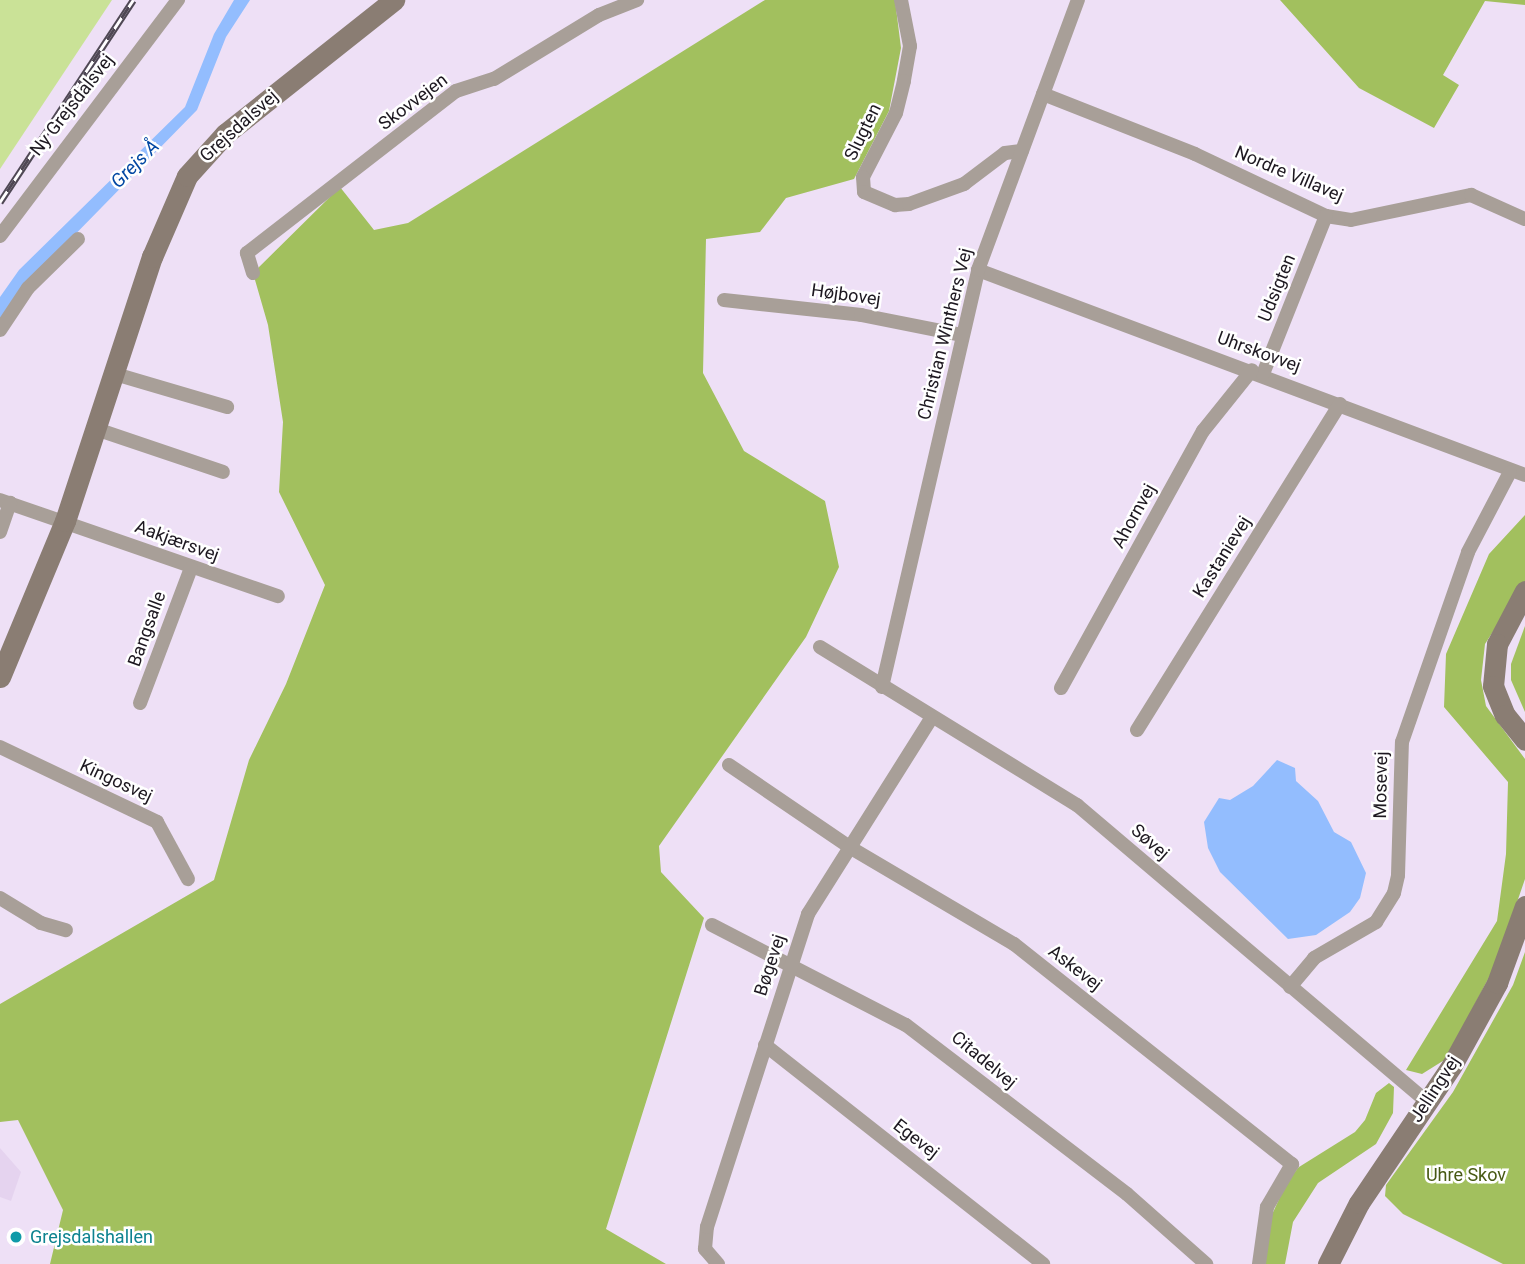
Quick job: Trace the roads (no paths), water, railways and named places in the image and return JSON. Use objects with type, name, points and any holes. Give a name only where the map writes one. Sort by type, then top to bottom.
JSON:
[{"type":"street","name":"Ny Grejsdalsvej","points":[[0,236],[178,0]]},
{"type":"street","name":"Grejsdalsvej","points":[[0,677],[65,521],[172,206],[201,157],[225,134],[394,0]]},
{"type":"street","name":"Skovvejen","points":[[253,272],[247,253],[456,90],[494,79],[598,15],[637,0]]},
{"type":"street","name":"Slugten","points":[[901,0],[909,46],[904,81],[896,113],[863,177],[864,192],[895,205],[909,204],[964,184],[1005,153],[1022,151]]},
{"type":"street","name":"Christian Winthers Vej","points":[[882,687],[978,270],[1078,0]]},
{"type":"street","name":"Nordre Villavej","points":[[1043,94],[1195,154],[1326,216],[1351,220],[1471,195],[1525,219]]},
{"type":"street","name":"Udsigten","points":[[1258,372],[1326,216]]},
{"type":"street","points":[[0,330],[28,288],[78,239]]},
{"type":"street","name":"Uhrskovvej","points":[[978,270],[1258,372],[1510,472],[1525,475]]},
{"type":"street","name":"Højbovej","points":[[724,300],[861,316],[961,335]]},
{"type":"street","name":"Ahornvej","points":[[1061,688],[1203,431],[1258,372]]},
{"type":"street","points":[[115,374],[227,407]]},
{"type":"street","name":"Kastanievej","points":[[1137,730],[1340,404]]},
{"type":"street","points":[[96,429],[223,472]]},
{"type":"street","name":"Mosevej","points":[[1290,987],[1314,958],[1376,922],[1394,893],[1398,874],[1402,742],[1468,552],[1510,472]]},
{"type":"street","points":[[0,532],[5,501],[65,521]]},
{"type":"street","name":"Aakjærsvej","points":[[65,521],[191,568],[278,596]]},
{"type":"street","name":"Bangsalle","points":[[140,704],[191,568]]},
{"type":"street","points":[[1525,591],[1497,644],[1493,666],[1497,698],[1525,740]]},
{"type":"street","name":"Søvej","points":[[820,648],[931,719],[1077,805],[1429,1103]]},
{"type":"street","name":"Bøgevej","points":[[718,1264],[705,1249],[706,1227],[808,914],[931,719]]},
{"type":"street","name":"Kingosvej","points":[[0,747],[157,822],[188,879]]},
{"type":"street","name":"Askevej","points":[[729,765],[851,848],[1014,944],[1292,1164],[1267,1207],[1259,1264]]},
{"type":"street","points":[[0,898],[41,923],[66,930]]},
{"type":"street","name":"Jellingvej","points":[[1328,1264],[1359,1203],[1429,1103],[1497,983],[1525,906]]},
{"type":"street","name":"Citadelvej","points":[[712,925],[870,1004],[936,1045],[1127,1194],[1206,1264]]},
{"type":"street","name":"Egevej","points":[[765,1045],[1043,1264]]},
{"type":"water","name":"Grejs Å","points":[[234,0],[250,0],[226,37],[197,110],[54,256],[0,321],[0,297],[19,270],[185,107],[214,34]]},
{"type":"water","points":[[1277,760],[1295,768],[1296,781],[1318,801],[1334,832],[1351,842],[1366,873],[1360,898],[1350,912],[1316,935],[1288,939],[1220,872],[1208,848],[1204,822],[1219,798],[1230,800],[1253,786]]},
{"type":"railway","points":[[0,202],[133,0]]},
{"type":"place","name":"Grejsdalshallen","points":[[16,1237]]},
{"type":"park label","name":"Uhre Skov","points":[[1466,1175]]}]
